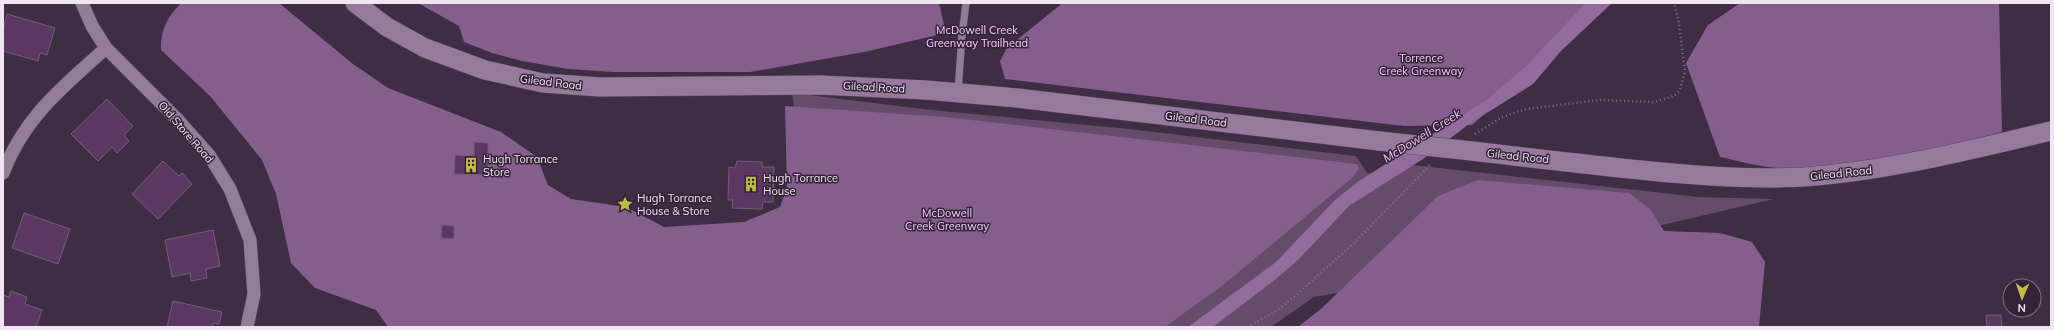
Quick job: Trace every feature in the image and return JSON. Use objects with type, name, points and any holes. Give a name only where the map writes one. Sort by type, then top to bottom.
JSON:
[{"type":"main road","name":"Gilead Road","points":[[355,3],[386,27],[425,48],[480,68],[543,83],[600,87],[820,85],[958,92],[1379,141],[1693,175],[1736,178],[1802,177],[1860,172],[1923,161],[2051,131]]},
{"type":"street","name":"Old Store Road","points":[[82,3],[92,26],[106,48],[177,119],[209,155],[230,189],[250,240],[254,294],[247,327]]},
{"type":"street","points":[[3,173],[7,162],[38,112],[51,98],[106,48]]},
{"type":"lane","points":[[958,92],[966,3]]},
{"type":"green space","points":[[181,3],[279,3],[353,64],[388,88],[501,132],[537,157],[548,185],[571,199],[626,207],[664,227],[744,222],[780,207],[787,188],[785,106],[945,117],[1357,164],[1359,168],[1353,177],[1223,285],[1165,327],[388,327],[376,310],[315,288],[291,263],[276,194],[262,160],[210,96],[161,50],[165,25]]},
{"type":"green space","points":[[418,3],[939,3],[946,33],[864,52],[750,72],[613,72],[568,69],[522,61],[492,53],[464,42],[459,26]]},
{"type":"green space","name":"Torrence Creek Greenway","points":[[1061,3],[1599,3],[1525,78],[1472,125],[1404,126],[1005,79],[1000,61],[1007,48]]},
{"type":"green space","points":[[1740,3],[1999,3],[2002,132],[1892,158],[1836,167],[1780,168],[1720,157],[1686,63],[1708,25]]},
{"type":"green space","name":"McDowell Creek Greenway","points":[[792,93],[931,110],[1129,129],[1356,156],[1368,174],[1404,164],[1698,197],[1774,199],[1455,273],[1314,297],[1271,327],[705,327],[794,247],[800,149]]},
{"type":"green space","points":[[1478,180],[1629,193],[1650,209],[1664,231],[1720,233],[1752,242],[1765,262],[1759,327],[1298,327],[1322,308],[1438,196]]},
{"type":"shaded area","points":[[1586,3],[1612,3],[1561,51],[1533,84],[1469,124],[1423,159],[1349,206],[1299,259],[1276,279],[1213,327],[1188,327],[1276,262],[1335,200],[1359,181],[1488,99],[1526,66]]},
{"type":"building","points":[[7,14],[55,28],[47,55],[40,53],[38,61],[3,51],[3,30]]},
{"type":"building","points":[[107,99],[133,126],[124,135],[129,141],[117,153],[112,147],[98,161],[71,134]]},
{"type":"building","name":"Hugh Torrance Store","points":[[474,142],[488,143],[488,175],[454,174],[455,155],[474,156]]},
{"type":"building","points":[[163,161],[179,176],[182,173],[192,184],[158,219],[132,194]]},
{"type":"building","name":"Hugh Torrance House","points":[[737,161],[762,162],[762,167],[774,167],[773,202],[763,202],[762,209],[732,208],[733,200],[728,200],[729,167],[735,168]]},
{"type":"building","points":[[24,213],[70,229],[58,264],[12,248]]},
{"type":"building","points":[[442,225],[454,226],[454,239],[441,238]]},
{"type":"building","points":[[213,230],[220,266],[206,269],[207,278],[191,281],[190,273],[172,277],[165,240]]},
{"type":"building","points":[[11,291],[27,297],[25,304],[42,310],[36,327],[3,327],[3,295],[9,297]]},
{"type":"building","points":[[173,301],[222,312],[219,324],[213,323],[212,327],[167,327]]},
{"type":"building","points":[[1986,315],[2001,315],[2002,327],[1987,327]]},
{"type":"place","name":"Hugh Torrance Store","points":[[471,165]]},
{"type":"place","name":"Hugh Torrance House","points":[[751,184]]},
{"type":"place","name":"Hugh Torrance House & Store","points":[[625,204]]},
{"type":"park label","name":"McDowell Creek Greenway Trailhead","points":[[977,36]]},
{"type":"water label","name":"McDowell Creek","points":[[1422,136]]}]
